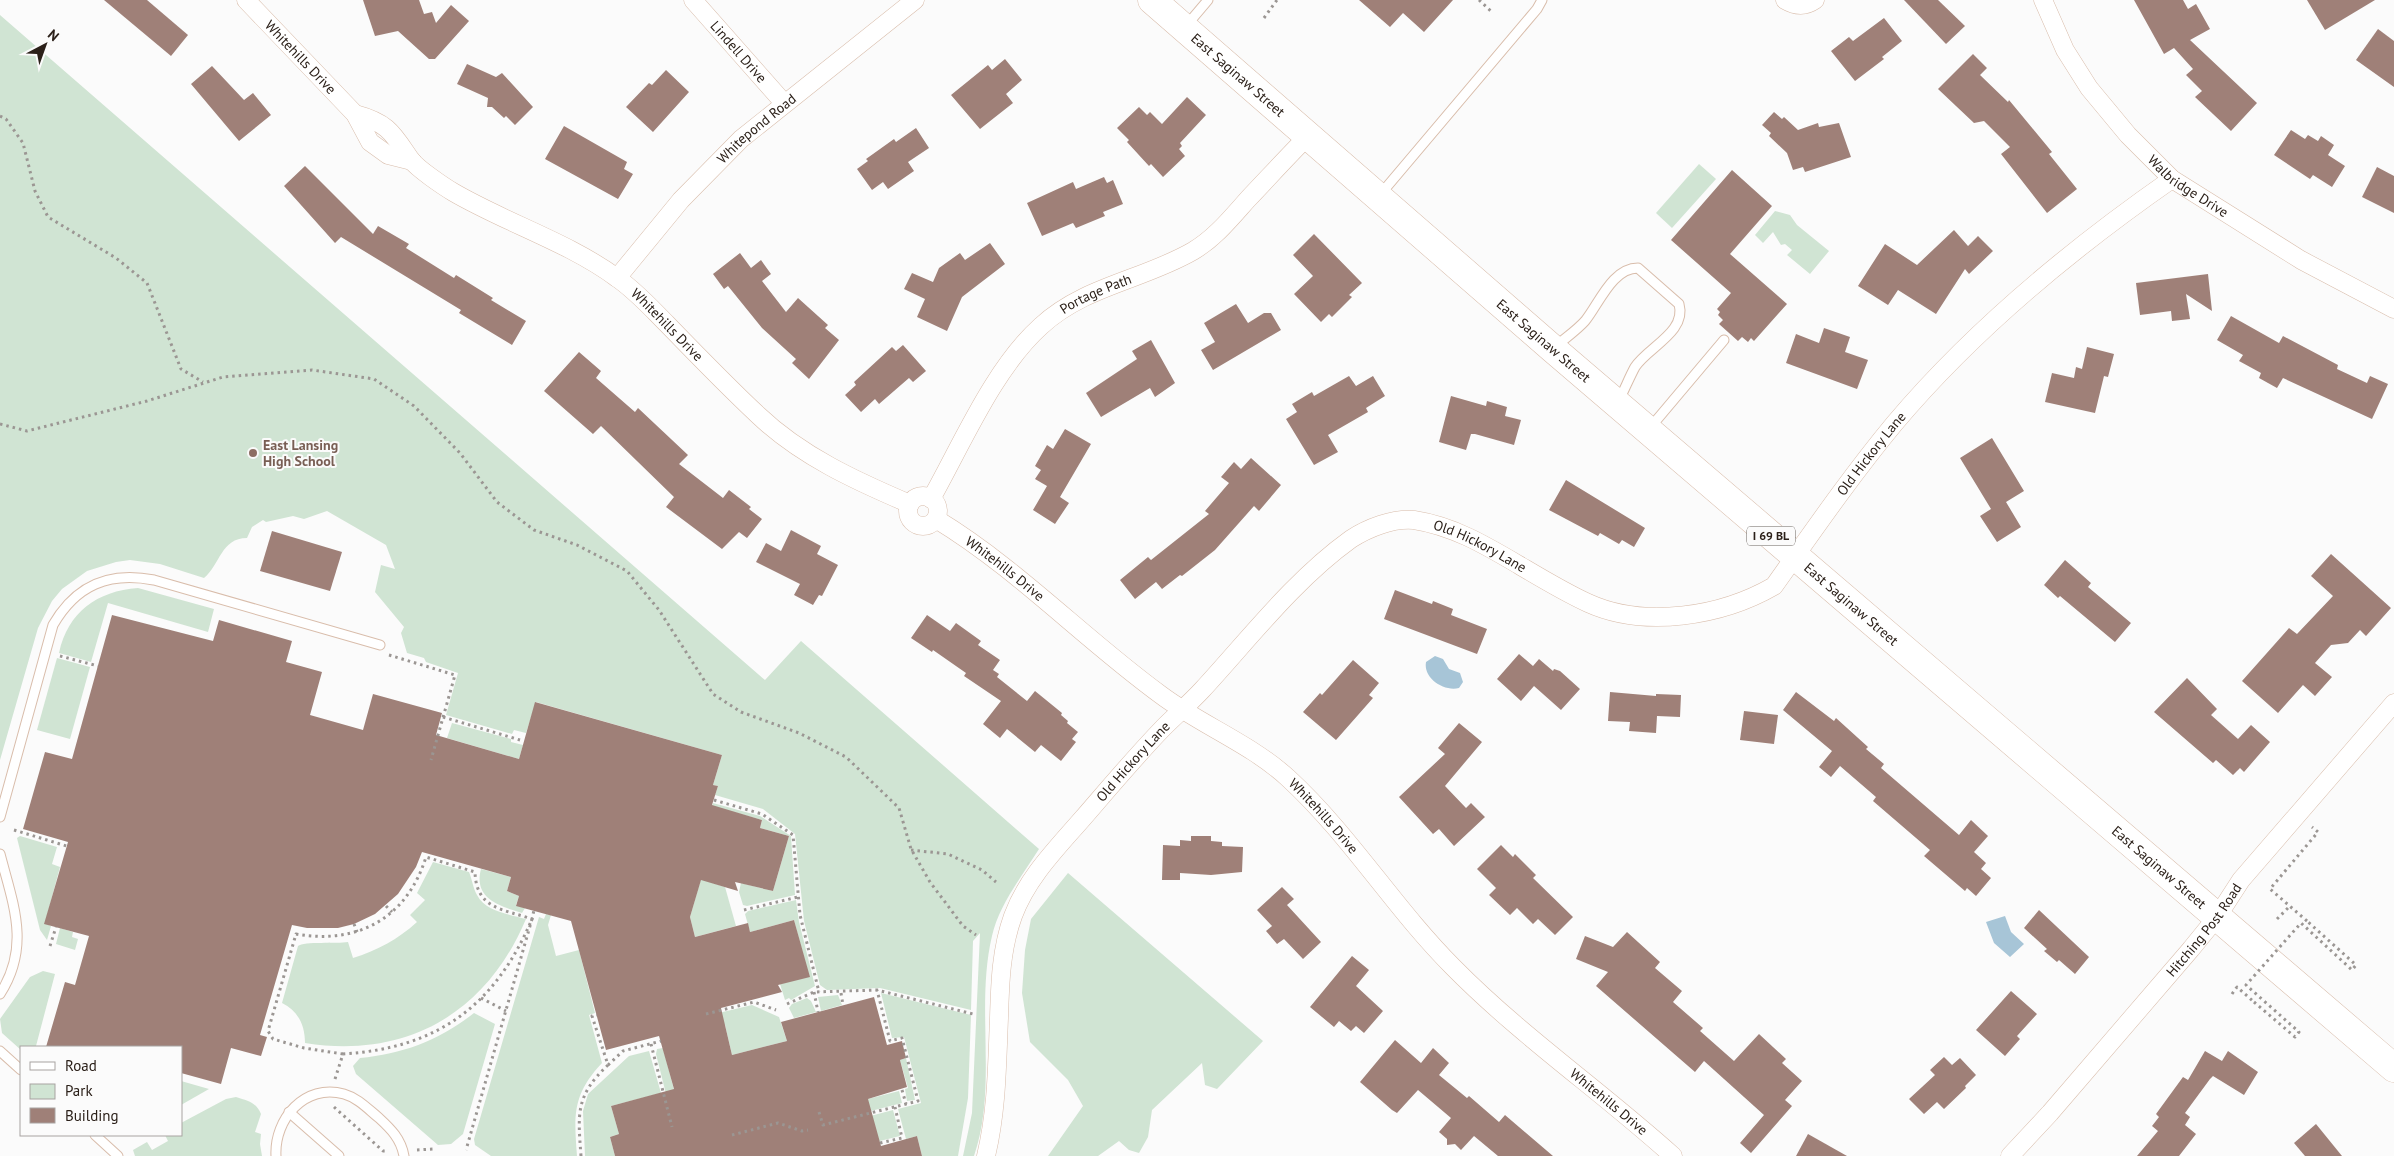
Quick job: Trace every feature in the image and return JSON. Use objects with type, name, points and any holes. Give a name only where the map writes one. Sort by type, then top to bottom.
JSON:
[{"type":"main road","name":"East Saginaw Street","points":[[1152,0],[1553,348],[2394,1068]]},
{"type":"street","name":"Whitehills Drive","points":[[246,0],[355,114],[364,133],[378,149],[400,160],[412,161],[453,192],[583,257],[617,278],[640,297],[759,416],[789,442],[825,464],[910,504]]},
{"type":"street","name":"Lindell Drive","points":[[693,0],[784,103]]},
{"type":"street","name":"Whitepond Road","points":[[617,278],[681,200],[741,139],[915,0]]},
{"type":"street","points":[[1785,0],[1794,5],[1802,5],[1815,0]]},
{"type":"street","name":"Walbridge Drive","points":[[2043,0],[2065,50],[2089,88],[2128,135],[2172,179],[2236,221],[2301,260],[2394,309]]},
{"type":"street","name":"Portage Path","points":[[931,498],[986,399],[1015,356],[1040,327],[1063,308],[1090,293],[1165,266],[1194,250],[1218,232],[1308,136]]},
{"type":"street","name":"Old Hickory Lane","points":[[986,1156],[996,1102],[1003,955],[1013,915],[1034,876],[1047,858],[1163,728],[1183,709],[1261,624],[1327,558],[1354,537],[1379,525],[1411,520],[1459,531],[1590,604],[1618,612],[1650,616],[1689,615],[1757,596],[1774,586],[1856,471],[1895,423],[1980,333],[2072,252],[2172,179]]},
{"type":"street","points":[[922,497],[931,498],[937,506],[936,519],[927,526],[917,525],[910,518],[910,504],[922,497]]},
{"type":"street","name":"Whitehills Drive","points":[[936,519],[986,553],[1161,695],[1259,756],[1286,776],[1320,810],[1411,923],[1453,967],[1493,1006],[1673,1156]]},
{"type":"street","name":"Hitching Post Road","points":[[2010,1156],[2050,1113],[2217,917],[2241,880],[2394,703]]},
{"type":"lane","points":[[1184,28],[1208,0]]},
{"type":"lane","points":[[1379,196],[1532,15],[1542,0]]},
{"type":"lane","points":[[1553,348],[1585,321],[1595,304],[1622,273],[1630,268],[1638,268],[1679,304],[1681,311],[1679,321],[1654,350],[1636,367],[1618,402]]},
{"type":"lane","points":[[1649,429],[1724,340]]},
{"type":"lane","points":[[0,817],[53,625],[69,602],[91,586],[106,580],[122,577],[154,580],[380,645]]},
{"type":"lane","points":[[0,854],[15,913],[18,939],[13,968],[0,994]]},
{"type":"lane","points":[[0,1051],[20,1069]]},
{"type":"lane","points":[[276,1156],[279,1129],[289,1112],[302,1101],[316,1094],[327,1092],[345,1094],[356,1099],[390,1129],[399,1141],[404,1156]]},
{"type":"lane","points":[[289,1112],[339,1156]]},
{"type":"lane","points":[[96,1136],[118,1156]]},
{"type":"path","points":[[1264,18],[1277,0]]},
{"type":"path","points":[[1479,0],[1492,12]]},
{"type":"path","points":[[0,116],[6,119],[23,143],[35,191],[48,217],[116,258],[147,283],[181,369],[204,382]]},
{"type":"path","points":[[0,424],[27,431],[147,401],[222,377],[312,370],[374,379],[414,406],[460,453],[498,502],[534,530],[577,545],[627,570],[660,610],[713,694],[741,712],[799,733],[846,757],[899,808],[910,849],[930,882],[962,926],[976,935]]},
{"type":"path","points":[[380,645],[378,651],[455,675],[432,760]]},
{"type":"path","points":[[45,652],[98,666]]},
{"type":"path","points":[[443,717],[520,740]]},
{"type":"path","points":[[714,800],[762,814],[793,835],[800,915],[819,992]]},
{"type":"path","points":[[2232,994],[2237,988],[2295,1037],[2299,1032],[2246,985],[2301,923],[2352,970],[2356,965],[2270,889],[2318,832],[2298,815]]},
{"type":"path","points":[[14,830],[70,847]]},
{"type":"path","points":[[910,849],[948,854],[982,870],[996,882]]},
{"type":"path","points":[[426,857],[475,872],[477,889],[489,905],[532,919],[520,948],[500,979],[481,998],[448,1025],[419,1038],[393,1048],[343,1054],[304,1048],[273,1039],[268,1031],[296,934],[327,938],[357,932],[376,923],[392,912],[413,887],[426,857]]},
{"type":"path","points":[[744,910],[798,897]]},
{"type":"path","points":[[386,906],[392,912]]},
{"type":"path","points":[[2277,920],[2290,906]]},
{"type":"path","points":[[466,1150],[534,910]]},
{"type":"path","points":[[354,924],[357,932]]},
{"type":"path","points":[[50,946],[56,927]]},
{"type":"path","points":[[819,1112],[821,1126],[918,1101],[902,1038],[890,1042],[877,990]]},
{"type":"path","points":[[787,1004],[814,992],[841,993],[877,990],[973,1014]]},
{"type":"path","points":[[814,992],[818,1012]]},
{"type":"path","points":[[841,993],[843,1005]]},
{"type":"path","points":[[481,998],[506,1011]]},
{"type":"path","points":[[706,1014],[754,1002],[776,1010]]},
{"type":"path","points":[[596,1015],[592,1016],[608,1065]]},
{"type":"path","points":[[581,1156],[579,1106],[585,1091],[623,1051],[661,1041]]},
{"type":"path","points":[[651,1044],[672,1126]]},
{"type":"path","points":[[336,1072],[343,1054]]},
{"type":"path","points":[[902,1090],[906,1104]]},
{"type":"path","points":[[333,1105],[383,1151],[388,1151]]},
{"type":"path","points":[[880,1143],[902,1138],[895,1107]]},
{"type":"path","points":[[732,1135],[778,1123],[802,1131],[808,1130]]},
{"type":"path","points":[[414,1150],[434,1149]]},
{"type":"green space","points":[[0,15],[765,680],[801,641],[1039,849],[1005,902],[992,936],[987,963],[985,991],[985,1102],[974,1156],[963,1156],[972,1113],[980,933],[973,941],[971,1010],[880,988],[827,990],[820,985],[804,921],[795,834],[763,809],[715,795],[718,786],[713,785],[722,755],[536,702],[526,733],[514,730],[512,734],[446,715],[458,673],[426,662],[424,658],[407,653],[401,633],[404,627],[375,592],[381,565],[395,569],[386,545],[327,511],[304,519],[293,516],[266,522],[263,520],[252,527],[247,538],[238,539],[226,547],[204,578],[160,564],[130,560],[116,562],[87,571],[62,589],[52,601],[38,628],[0,760]]},
{"type":"green space","points":[[1699,164],[1716,179],[1672,228],[1656,213]]},
{"type":"green space","points":[[1775,211],[1790,215],[1797,225],[1829,251],[1810,274],[1787,255],[1792,250],[1785,244],[1781,245],[1773,232],[1763,243],[1755,235]]},
{"type":"green space","points":[[138,588],[214,609],[208,632],[108,603],[91,662],[59,653],[69,626],[86,606],[110,594]]},
{"type":"green space","points":[[57,658],[90,667],[70,739],[37,730]]},
{"type":"green space","points":[[452,723],[511,739],[511,742],[523,745],[519,759],[447,738]]},
{"type":"green space","points":[[713,803],[760,816],[791,836],[795,895],[747,906],[743,905],[739,892],[741,883],[773,891],[789,836],[760,828],[762,820],[712,806]]},
{"type":"green space","points":[[20,836],[57,847],[52,864],[60,867],[45,923],[51,926],[47,940],[40,930],[17,838]]},
{"type":"green space","points":[[433,862],[469,872],[474,889],[481,901],[498,912],[526,919],[509,952],[489,981],[465,1004],[438,1023],[409,1036],[377,1044],[342,1046],[305,1043],[304,1030],[300,1019],[288,1006],[282,1003],[298,946],[301,944],[348,942],[353,958],[371,952],[395,939],[417,922],[410,915],[425,900],[417,893]]},
{"type":"green space","points":[[481,869],[511,877],[507,891],[519,896],[516,905],[525,908],[522,913],[490,900],[481,888]]},
{"type":"green space","points":[[1068,873],[1263,1041],[1217,1089],[1205,1085],[1202,1063],[1152,1110],[1148,1137],[1139,1153],[1129,1150],[1119,1141],[1098,1156],[1048,1156],[1083,1106],[1068,1080],[1030,1042],[1022,993],[1025,950],[1031,919]]},
{"type":"green space","points":[[701,879],[725,887],[736,926],[695,937],[690,917]]},
{"type":"green space","points":[[796,900],[799,922],[815,986],[791,1000],[789,998],[785,1000],[780,984],[809,976],[794,920],[750,932],[745,914],[748,911]]},
{"type":"green space","points":[[546,914],[551,915],[548,925],[556,956],[579,950],[595,1013],[589,1015],[602,1063],[585,1085],[577,1106],[575,1129],[577,1156],[491,1156],[475,1145],[474,1139],[539,917],[544,919]]},
{"type":"green space","points":[[60,928],[73,932],[72,937],[78,939],[75,950],[56,944]]},
{"type":"green space","points":[[43,971],[55,974],[36,1046],[20,1046],[20,1049],[2,1033],[0,1019],[30,977]]},
{"type":"green space","points":[[881,993],[971,1015],[968,1098],[958,1156],[922,1156],[917,1136],[906,1139],[898,1109],[921,1103],[904,1037],[892,1038]]},
{"type":"green space","points":[[838,995],[842,1005],[821,1011],[818,997]]},
{"type":"green space","points":[[807,998],[811,1001],[816,1012],[794,1018],[789,1008],[792,1004]]},
{"type":"green space","points":[[752,1005],[779,1017],[787,1041],[732,1055],[725,1025],[706,1016]]},
{"type":"green space","points":[[474,1013],[495,1024],[463,1134],[451,1144],[438,1145],[356,1074],[353,1066],[360,1058],[406,1049],[434,1038],[461,1023]]},
{"type":"green space","points":[[663,1048],[683,1124],[674,1126],[656,1054],[657,1049]]},
{"type":"green space","points":[[649,1051],[661,1093],[611,1106],[619,1134],[610,1137],[615,1156],[585,1156],[583,1111],[588,1094],[629,1056]]},
{"type":"green space","points":[[906,1058],[915,1100],[907,1101],[905,1089],[908,1088],[900,1060]]},
{"type":"green space","points":[[182,1081],[209,1089],[182,1104]]},
{"type":"green space","points":[[899,1091],[902,1103],[824,1123],[821,1111]]},
{"type":"green space","points":[[236,1097],[248,1101],[259,1110],[261,1114],[255,1132],[261,1134],[262,1156],[135,1156],[133,1150],[147,1142],[152,1150],[168,1141],[166,1136],[182,1136],[182,1122],[226,1099]]},
{"type":"green space","points":[[893,1110],[900,1136],[880,1141],[825,1128]]},
{"type":"water","points":[[1435,656],[1443,659],[1449,669],[1460,673],[1463,682],[1459,688],[1453,689],[1441,686],[1431,678],[1426,668],[1426,662]]},
{"type":"water","points":[[2005,916],[2011,932],[2024,944],[2010,957],[1994,943],[1986,922]]},
{"type":"building","points":[[104,0],[147,0],[188,35],[171,56]]},
{"type":"building","points":[[363,0],[419,0],[424,14],[432,12],[436,23],[451,5],[469,21],[435,59],[429,59],[398,31],[375,36]]},
{"type":"building","points":[[1359,0],[1453,0],[1424,32],[1403,13],[1390,27]]},
{"type":"building","points":[[1904,0],[1938,0],[1965,26],[1946,44]]},
{"type":"building","points":[[2134,0],[2183,0],[2188,9],[2196,4],[2210,29],[2190,40],[2257,103],[2231,131],[2195,97],[2202,91],[2186,75],[2193,69],[2174,48],[2164,54]]},
{"type":"building","points":[[2307,0],[2375,0],[2325,30]]},
{"type":"building","points":[[1884,18],[1902,41],[1882,57],[1884,59],[1855,81],[1831,51],[1849,37],[1853,41]]},
{"type":"building","points":[[2378,29],[2394,41],[2394,87],[2356,60]]},
{"type":"building","points":[[1973,54],[1987,68],[1980,75],[2008,102],[2009,100],[2052,152],[2049,154],[2077,189],[2047,213],[2001,154],[2010,147],[1984,121],[1974,123],[1938,89]]},
{"type":"building","points":[[1005,59],[1022,80],[1006,94],[1013,103],[980,129],[951,95],[988,65],[992,70]]},
{"type":"building","points":[[467,64],[496,77],[502,73],[533,107],[515,125],[506,116],[504,118],[492,107],[487,107],[488,98],[457,84]]},
{"type":"building","points":[[212,66],[244,100],[253,93],[271,115],[239,141],[191,84]]},
{"type":"building","points":[[666,70],[689,92],[653,132],[626,107],[649,83],[652,85]]},
{"type":"building","points":[[1187,97],[1206,115],[1180,143],[1182,146],[1179,149],[1185,156],[1163,177],[1151,164],[1149,166],[1117,128],[1139,107],[1147,115],[1150,112],[1162,124]]},
{"type":"building","points":[[1774,112],[1782,119],[1784,117],[1798,130],[1818,123],[1819,127],[1839,123],[1851,157],[1805,172],[1803,167],[1793,170],[1787,153],[1769,136],[1771,133],[1762,125]]},
{"type":"building","points":[[564,126],[627,162],[624,169],[633,174],[618,199],[545,159]]},
{"type":"building","points":[[916,128],[929,148],[908,162],[914,171],[888,189],[883,182],[872,190],[857,169],[868,161],[866,159],[894,139],[896,142]]},
{"type":"building","points":[[2291,130],[2305,139],[2308,135],[2318,141],[2321,136],[2334,145],[2328,155],[2345,166],[2332,187],[2313,175],[2310,179],[2274,155]]},
{"type":"building","points":[[305,166],[373,234],[378,226],[409,244],[406,248],[454,278],[456,275],[493,298],[491,300],[526,321],[512,345],[459,313],[461,310],[341,237],[335,243],[284,186]]},
{"type":"building","points":[[2377,167],[2394,176],[2394,213],[2362,197]]},
{"type":"building","points":[[1732,170],[1772,206],[1730,254],[1787,304],[1754,341],[1751,338],[1748,342],[1742,337],[1738,341],[1719,324],[1723,320],[1718,315],[1720,312],[1717,309],[1731,293],[1671,240]]},
{"type":"building","points":[[1104,177],[1107,183],[1113,180],[1123,204],[1103,212],[1105,216],[1076,228],[1073,223],[1042,236],[1027,203],[1073,182],[1076,189]]},
{"type":"building","points":[[1954,230],[1968,246],[1978,236],[1993,251],[1969,274],[1965,269],[1936,314],[1898,290],[1888,305],[1858,286],[1885,244],[1917,265]]},
{"type":"building","points":[[1314,234],[1362,283],[1349,295],[1352,297],[1332,317],[1329,314],[1321,322],[1294,294],[1313,276],[1293,255]]},
{"type":"building","points":[[990,243],[1005,264],[962,297],[947,331],[917,317],[925,299],[904,289],[912,273],[933,282],[939,268],[960,253],[965,260]]},
{"type":"building","points":[[740,253],[751,268],[761,260],[771,274],[762,281],[786,312],[798,298],[828,325],[825,328],[839,340],[809,379],[792,363],[796,359],[762,328],[728,286],[724,289],[713,274]]},
{"type":"building","points":[[2208,274],[2212,311],[2186,294],[2190,319],[2172,321],[2171,311],[2140,315],[2136,283]]},
{"type":"building","points":[[1236,304],[1248,323],[1264,313],[1271,313],[1281,330],[1213,370],[1201,350],[1215,342],[1204,323]]},
{"type":"building","points":[[2231,316],[2279,343],[2283,336],[2338,365],[2337,369],[2367,383],[2370,376],[2388,384],[2372,419],[2283,378],[2277,388],[2259,378],[2261,373],[2239,361],[2243,355],[2217,340]]},
{"type":"building","points":[[1824,328],[1850,337],[1845,352],[1868,360],[1857,389],[1786,363],[1796,334],[1819,343]]},
{"type":"building","points":[[1151,340],[1175,383],[1155,397],[1150,388],[1101,417],[1086,393],[1137,359],[1132,351]]},
{"type":"building","points":[[903,345],[926,371],[913,382],[909,378],[879,404],[875,399],[861,412],[845,395],[856,385],[854,382],[892,347],[896,351]]},
{"type":"building","points":[[2087,347],[2114,354],[2108,377],[2104,376],[2095,413],[2045,402],[2052,373],[2074,378],[2076,367],[2082,369]]},
{"type":"building","points":[[579,352],[601,371],[596,378],[635,412],[638,408],[688,455],[679,464],[723,498],[729,490],[751,507],[749,509],[762,519],[747,538],[739,532],[722,549],[666,507],[674,497],[601,426],[593,434],[544,391]]},
{"type":"building","points":[[1349,376],[1356,386],[1373,376],[1385,396],[1366,408],[1368,412],[1328,435],[1338,452],[1314,465],[1286,419],[1297,412],[1292,404],[1312,392],[1314,396]]},
{"type":"building","points":[[1451,396],[1486,406],[1487,401],[1507,407],[1505,416],[1521,420],[1514,445],[1475,434],[1471,434],[1466,450],[1439,442]]},
{"type":"building","points":[[1065,429],[1091,444],[1060,497],[1069,503],[1055,524],[1033,510],[1047,486],[1035,479],[1041,470],[1035,466],[1047,445],[1053,449]]},
{"type":"building","points":[[1992,438],[2024,491],[2006,502],[2021,527],[1997,542],[1980,516],[1991,509],[1960,458]]},
{"type":"building","points":[[1251,458],[1281,485],[1259,511],[1254,506],[1215,550],[1182,576],[1180,575],[1162,589],[1156,582],[1135,599],[1120,580],[1148,557],[1151,560],[1209,514],[1205,511],[1229,483],[1221,477],[1234,462],[1241,469]]},
{"type":"building","points":[[1566,480],[1645,528],[1634,547],[1622,540],[1619,544],[1600,533],[1598,536],[1549,510]]},
{"type":"building","points":[[791,530],[821,546],[817,554],[838,565],[822,596],[819,595],[813,605],[794,595],[800,584],[756,562],[766,543],[781,551]]},
{"type":"building","points":[[272,531],[342,552],[330,591],[260,571]]},
{"type":"building","points":[[2331,554],[2391,608],[2366,636],[2360,630],[2348,643],[2331,645],[2315,663],[2332,677],[2315,696],[2303,685],[2278,713],[2242,681],[2289,628],[2297,634],[2333,596],[2311,576]]},
{"type":"building","points":[[2065,560],[2091,583],[2088,587],[2131,623],[2115,642],[2044,585]]},
{"type":"building","points":[[1395,590],[1432,604],[1433,601],[1453,609],[1451,615],[1487,629],[1477,654],[1384,619]]},
{"type":"building","points":[[112,615],[213,641],[219,620],[292,641],[286,662],[322,672],[310,715],[363,730],[373,694],[442,713],[436,735],[519,759],[535,702],[722,755],[713,785],[718,786],[712,805],[762,820],[760,828],[789,836],[773,891],[735,882],[738,891],[701,880],[690,917],[695,937],[748,923],[750,932],[794,920],[810,977],[778,985],[782,992],[721,1008],[732,1055],[787,1041],[781,1022],[874,997],[887,1045],[902,1041],[906,1058],[900,1060],[907,1087],[868,1099],[881,1146],[917,1136],[922,1156],[615,1156],[610,1137],[619,1134],[611,1106],[674,1089],[659,1036],[606,1050],[571,921],[516,906],[519,896],[507,891],[511,877],[422,852],[416,867],[398,894],[375,914],[354,924],[338,928],[307,928],[292,925],[260,1035],[267,1037],[261,1056],[231,1048],[221,1084],[182,1073],[182,1046],[46,1046],[65,982],[75,985],[89,936],[44,924],[68,842],[23,829],[45,752],[72,759]]},
{"type":"building","points":[[927,615],[950,631],[956,623],[981,641],[978,645],[1000,660],[993,670],[999,674],[997,677],[1027,701],[1035,691],[1062,713],[1061,715],[1068,721],[1067,723],[1078,732],[1072,739],[1076,742],[1061,761],[1041,745],[1035,752],[1007,729],[1000,738],[983,724],[1001,701],[964,676],[966,673],[933,650],[932,652],[911,638]]},
{"type":"building","points":[[1519,654],[1533,666],[1539,659],[1553,671],[1554,669],[1560,671],[1580,689],[1561,710],[1534,686],[1521,701],[1497,679]]},
{"type":"building","points":[[1353,660],[1379,683],[1369,695],[1373,698],[1336,740],[1303,712],[1320,693],[1322,695]]},
{"type":"building","points":[[2187,678],[2217,709],[2211,715],[2238,739],[2251,725],[2270,742],[2244,772],[2240,768],[2233,775],[2216,760],[2213,763],[2154,712]]},
{"type":"building","points":[[1610,692],[1656,696],[1656,694],[1681,695],[1680,717],[1657,716],[1656,733],[1629,731],[1630,722],[1608,721]]},
{"type":"building","points":[[1796,692],[1834,721],[1836,718],[1868,747],[1866,749],[1884,764],[1881,768],[1959,835],[1971,820],[1988,836],[1974,852],[1986,863],[1981,869],[1991,878],[1976,896],[1967,888],[1965,891],[1924,856],[1930,850],[1873,801],[1876,797],[1840,766],[1831,777],[1819,767],[1832,751],[1783,710]]},
{"type":"building","points":[[1744,711],[1778,715],[1774,744],[1740,740]]},
{"type":"building","points":[[1459,723],[1482,742],[1445,786],[1466,808],[1471,803],[1485,817],[1454,846],[1439,829],[1433,834],[1399,797],[1445,754],[1438,748]]},
{"type":"building","points":[[1191,836],[1211,836],[1211,841],[1222,842],[1222,846],[1243,847],[1242,872],[1211,875],[1180,873],[1180,880],[1162,880],[1163,845],[1180,846],[1180,840],[1191,841]]},
{"type":"building","points":[[1501,845],[1513,857],[1515,854],[1536,875],[1533,878],[1573,917],[1555,935],[1538,919],[1533,924],[1517,908],[1510,915],[1489,895],[1496,888],[1477,869]]},
{"type":"building","points":[[1282,887],[1294,899],[1287,905],[1321,942],[1303,959],[1284,939],[1277,944],[1266,931],[1272,926],[1257,910]]},
{"type":"building","points":[[2039,910],[2089,957],[2075,974],[2059,960],[2057,962],[2044,951],[2047,949],[2024,928]]},
{"type":"building","points":[[1627,932],[1660,962],[1655,968],[1682,991],[1673,1002],[1703,1028],[1700,1031],[1734,1061],[1759,1034],[1786,1059],[1782,1063],[1802,1081],[1785,1100],[1792,1106],[1751,1153],[1740,1143],[1764,1115],[1704,1061],[1695,1072],[1596,986],[1608,972],[1576,959],[1585,936],[1613,947]]},
{"type":"building","points":[[1352,956],[1369,970],[1356,986],[1383,1011],[1364,1033],[1356,1026],[1351,1031],[1339,1021],[1334,1027],[1310,1007]]},
{"type":"building","points":[[2011,991],[2037,1014],[2017,1036],[2020,1039],[2005,1056],[1976,1030]]},
{"type":"building","points":[[1395,1040],[1421,1063],[1433,1048],[1449,1063],[1439,1075],[1467,1098],[1469,1096],[1499,1122],[1505,1115],[1553,1156],[1498,1156],[1474,1136],[1461,1150],[1455,1144],[1447,1145],[1447,1139],[1439,1132],[1451,1118],[1418,1090],[1397,1113],[1392,1110],[1360,1082]]},
{"type":"building","points":[[2205,1051],[2222,1061],[2228,1051],[2258,1072],[2244,1095],[2213,1076],[2210,1079],[2185,1113],[2190,1117],[2185,1125],[2196,1134],[2179,1156],[2137,1156],[2158,1131],[2152,1126],[2159,1117],[2156,1114],[2183,1077],[2188,1080]]},
{"type":"building","points":[[1944,1057],[1952,1065],[1960,1058],[1976,1075],[1965,1086],[1966,1088],[1944,1109],[1937,1102],[1924,1114],[1909,1099],[1935,1075],[1930,1070]]},
{"type":"building","points":[[2316,1124],[2342,1156],[2305,1156],[2294,1143]]},
{"type":"building","points":[[1808,1134],[1847,1156],[1796,1156]]},
{"type":"place","name":"East Lansing High School","points":[[253,453]]}]
